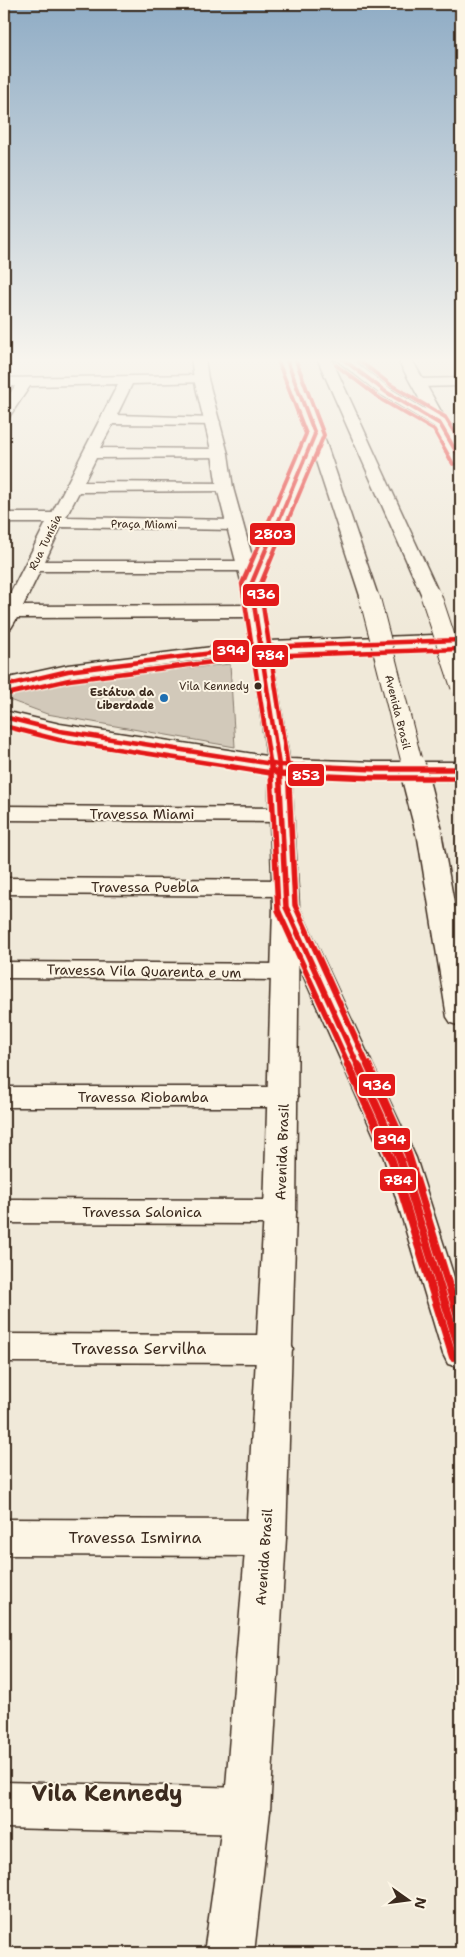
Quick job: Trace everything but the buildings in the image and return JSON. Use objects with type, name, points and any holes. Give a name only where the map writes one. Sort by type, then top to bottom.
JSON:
[{"type":"main road","name":"Rua Tunísia","points":[[7,618],[92,449]]},
{"type":"main road","name":"Avenida Brasil","points":[[219,449],[225,488],[251,585],[279,765],[286,897],[280,1212],[266,1538],[247,1811],[229,1953]]},
{"type":"main road","points":[[251,585],[309,449]]},
{"type":"main road","name":"Avenida Brasil","points":[[320,449],[370,600],[429,832],[461,1018]]},
{"type":"main road","points":[[365,449],[431,596],[461,686]]},
{"type":"main road","points":[[90,453],[220,454]]},
{"type":"main road","points":[[73,487],[225,488]]},
{"type":"main road","name":"Praça Miami","points":[[4,518],[234,525]]},
{"type":"main road","points":[[34,566],[247,566]]},
{"type":"main road","points":[[7,618],[255,611]]},
{"type":"main road","points":[[4,686],[68,671],[260,646],[461,640]]},
{"type":"main road","points":[[4,718],[60,731],[279,765],[375,769],[461,769]]},
{"type":"main road","name":"Travessa Miami","points":[[4,813],[281,815]]},
{"type":"main road","name":"Travessa Puebla","points":[[4,886],[286,897]]},
{"type":"main road","points":[[286,897],[400,1158],[461,1354]]},
{"type":"main road","name":"Travessa Vila Quarenta e um","points":[[4,970],[284,972]]},
{"type":"main road","name":"Travessa Riobamba","points":[[4,1097],[283,1097]]},
{"type":"main road","name":"Travessa Salonica","points":[[4,1212],[280,1212]]},
{"type":"main road","name":"Travessa Servilha","points":[[4,1348],[275,1349]]},
{"type":"main road","name":"Travessa Ismirna","points":[[4,1537],[266,1538]]},
{"type":"main road","points":[[4,1805],[247,1811]]},
{"type":"shaded area","points":[[230,664],[235,747],[47,714],[4,698],[32,684]]},
{"type":"transit line","name":"853","points":[[299,449],[242,584],[271,769],[279,774],[375,778],[461,778]]},
{"type":"transit line","name":"2803","points":[[309,449],[251,585],[279,765],[375,769],[461,769]]},
{"type":"transit line","name":"936","points":[[318,449],[260,586],[288,764],[295,905],[408,1154],[461,1325]]},
{"type":"transit line","name":"853","points":[[445,449],[453,464]]},
{"type":"transit line","name":"2803","points":[[455,449],[461,460]]},
{"type":"transit line","name":"394","points":[[4,686],[68,671],[260,647],[461,640]]},
{"type":"transit line","name":"784","points":[[7,694],[69,680],[261,656],[461,649]]},
{"type":"transit line","name":"394","points":[[4,717],[60,731],[279,765],[286,907],[400,1158],[461,1354]]},
{"type":"transit line","name":"784","points":[[4,726],[59,740],[271,773],[278,910],[392,1161],[453,1357]]},
{"type":"place","name":"Vila Kennedy","points":[[258,686]]},
{"type":"place","name":"Estátua da Liberdade","points":[[164,698]]},
{"type":"district","name":"Vila Kennedy","points":[[107,1793]]}]
